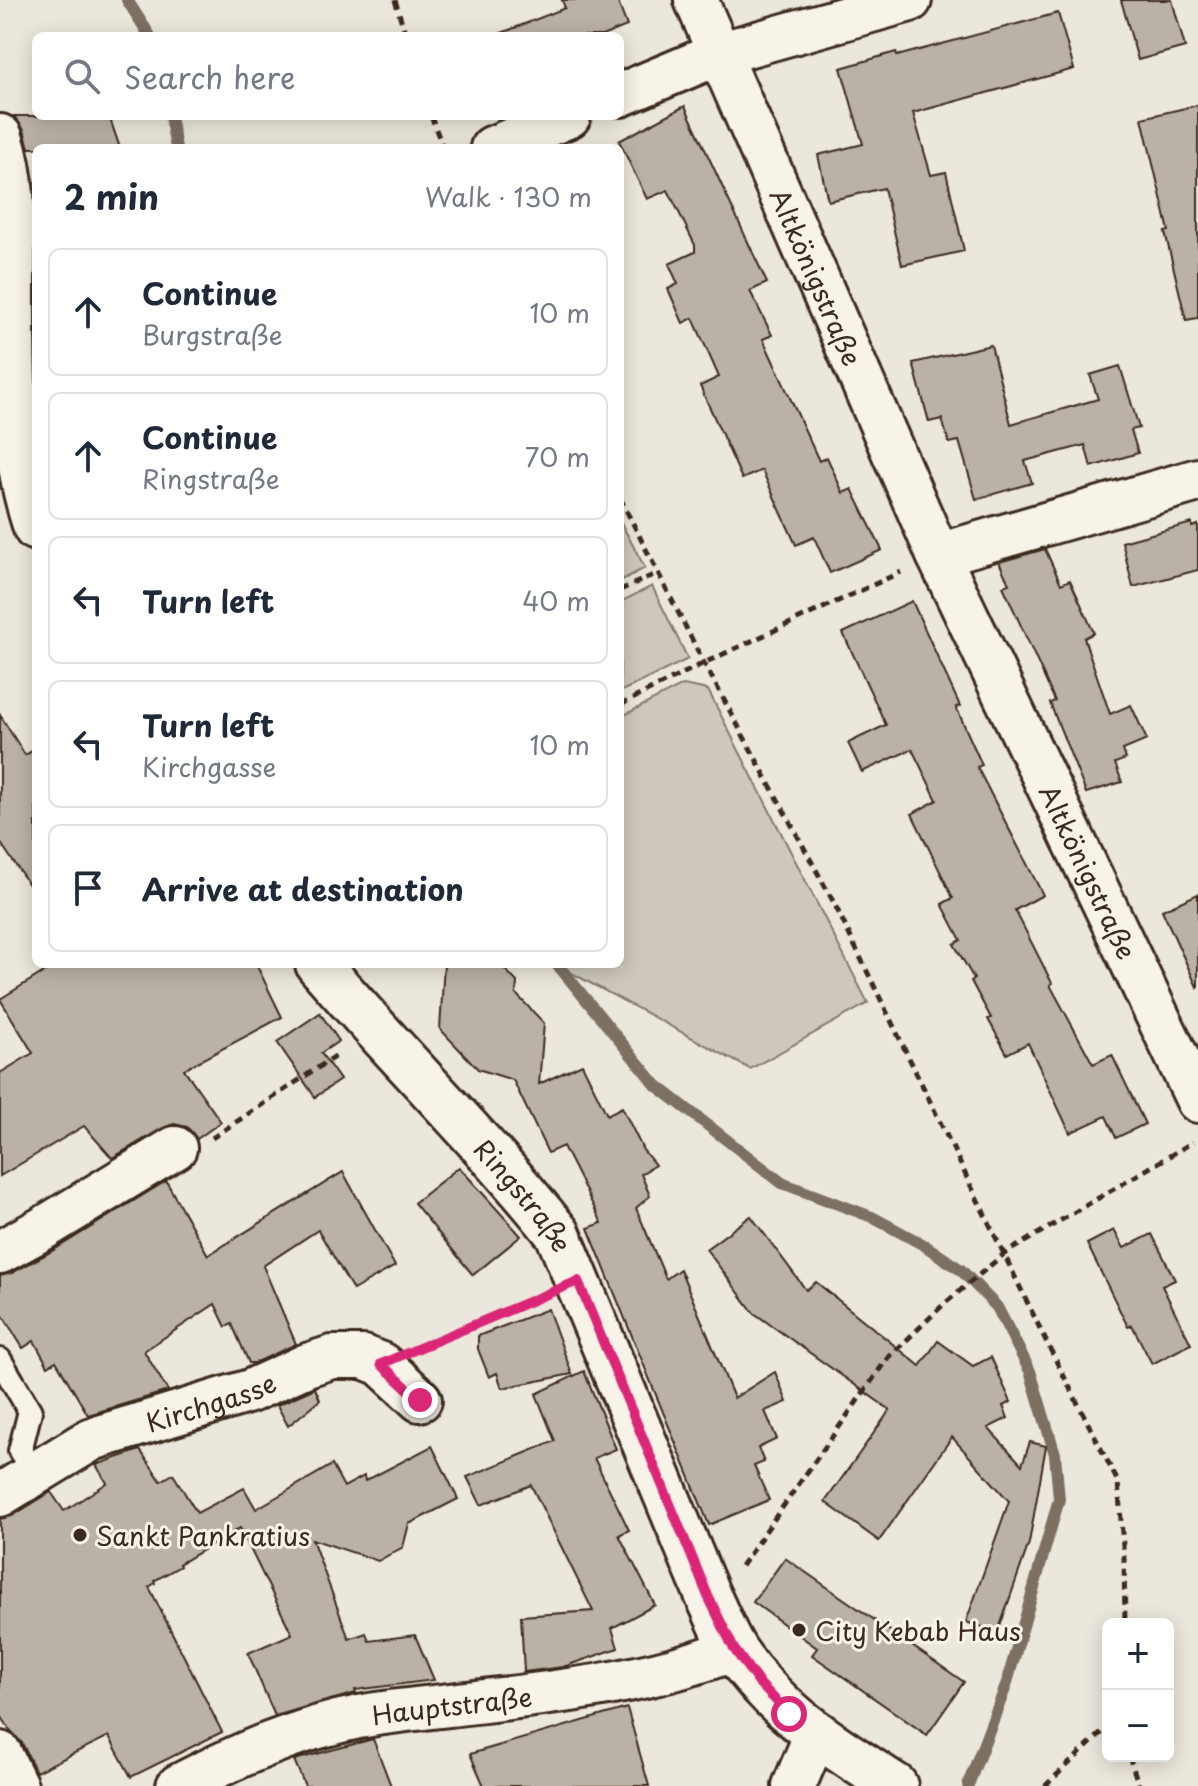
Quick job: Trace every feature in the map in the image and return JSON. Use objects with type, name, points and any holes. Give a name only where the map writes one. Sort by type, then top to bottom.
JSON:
[{"type":"street","name":"Altkönigstraße","points":[[696,0],[938,555],[1198,1101]]},
{"type":"street","points":[[624,93],[718,54],[910,0]]},
{"type":"street","points":[[502,144],[559,120]]},
{"type":"street","points":[[0,137],[7,157],[24,281],[7,424],[32,515]]},
{"type":"street","points":[[938,555],[1198,480]]},
{"type":"street","name":"Ringstraße","points":[[321,968],[523,1190],[558,1234],[708,1596],[734,1649],[759,1683],[789,1714],[895,1786]]},
{"type":"street","points":[[0,1252],[175,1148]]},
{"type":"street","name":"Kirchgasse","points":[[17,1485],[92,1439],[250,1391],[307,1365],[332,1357],[363,1357],[381,1364]]},
{"type":"street","points":[[381,1364],[420,1400]]},
{"type":"street","name":"Hauptstraße","points":[[178,1786],[231,1759],[309,1728],[361,1716],[498,1699],[663,1673],[734,1649]]},
{"type":"street","points":[[794,1786],[816,1734]]},
{"type":"street","points":[[0,1753],[16,1786]]},
{"type":"lane","points":[[0,1360],[30,1411],[20,1451],[17,1485]]},
{"type":"path","points":[[395,0],[405,32]]},
{"type":"path","points":[[432,120],[442,144]]},
{"type":"path","points":[[624,506],[704,663],[834,903],[1118,1482],[1125,1618]]},
{"type":"path","points":[[624,703],[938,555]]},
{"type":"path","points":[[624,588],[658,573]]},
{"type":"path","points":[[175,1148],[205,1142],[375,1030]]},
{"type":"path","points":[[708,1596],[740,1568],[887,1359],[943,1305],[1004,1254],[1198,1138]]},
{"type":"path","points":[[381,1364],[578,1281]]},
{"type":"path","points":[[1045,1786],[1102,1733]]},
{"type":"path","points":[[1131,1762],[1139,1786]]},
{"type":"shaded area","points":[[624,529],[645,568],[624,579]]},
{"type":"shaded area","points":[[652,586],[688,659],[624,690],[624,600]]},
{"type":"shaded area","points":[[683,685],[708,690],[868,1003],[750,1069],[562,968],[624,968],[624,715]]},
{"type":"building","points":[[562,0],[617,0],[627,26],[612,32],[504,32],[565,8]]},
{"type":"building","points":[[1121,0],[1172,0],[1185,47],[1138,60]]},
{"type":"building","points":[[1058,13],[1074,69],[913,113],[931,175],[946,172],[964,251],[902,265],[884,188],[828,201],[818,155],[863,144],[841,68]]},
{"type":"building","points":[[1198,105],[1198,318],[1186,320],[1142,118]]},
{"type":"building","points":[[685,106],[767,283],[750,291],[772,335],[763,339],[819,461],[827,457],[843,493],[852,489],[882,550],[830,573],[814,537],[796,545],[762,470],[742,479],[700,386],[719,377],[693,318],[683,323],[668,289],[678,284],[669,264],[695,252],[695,245],[668,190],[647,199],[624,151],[624,144],[619,141]]},
{"type":"building","points":[[14,116],[32,116],[32,120],[110,120],[119,144],[32,144],[29,148],[24,130]]},
{"type":"building","points":[[991,345],[1011,424],[1098,399],[1090,375],[1120,366],[1139,428],[1131,430],[1138,453],[1091,467],[1085,445],[1025,461],[1032,483],[976,499],[959,441],[949,443],[942,419],[929,422],[913,363]]},
{"type":"building","points":[[1192,523],[1192,527],[1198,525],[1198,570],[1133,587],[1122,542]]},
{"type":"building","points":[[1045,549],[1061,584],[1070,580],[1094,633],[1084,638],[1110,714],[1131,705],[1147,740],[1123,750],[1126,759],[1115,763],[1122,782],[1086,793],[1050,703],[1055,701],[1003,586],[1009,584],[999,562]]},
{"type":"building","points":[[912,601],[960,706],[956,707],[982,765],[977,767],[1043,895],[1015,910],[1052,983],[1050,985],[1093,1064],[1112,1055],[1145,1124],[1116,1138],[1106,1116],[1070,1133],[1028,1043],[1007,1054],[988,1019],[991,1018],[971,981],[974,979],[954,944],[961,940],[942,904],[953,898],[912,814],[937,800],[912,749],[862,772],[848,743],[886,725],[843,633]]},
{"type":"building","points":[[0,715],[25,755],[32,751],[32,889],[0,842]]},
{"type":"building","points":[[1198,894],[1198,989],[1162,910]]},
{"type":"building","points":[[50,968],[258,968],[282,1017],[184,1069],[221,1122],[197,1139],[187,1127],[174,1124],[112,1158],[84,1126],[0,1176],[0,1073],[33,1053],[0,999]]},
{"type":"building","points":[[444,968],[504,968],[517,982],[516,994],[544,1023],[539,1084],[582,1064],[607,1115],[622,1107],[643,1150],[655,1165],[641,1174],[650,1196],[636,1208],[666,1279],[680,1269],[734,1398],[775,1372],[787,1402],[765,1411],[777,1439],[758,1448],[764,1462],[754,1466],[769,1500],[709,1525],[588,1228],[602,1223],[563,1146],[548,1153],[513,1080],[478,1069],[440,1029]]},
{"type":"building","points":[[320,1013],[339,1041],[321,1053],[340,1080],[315,1097],[277,1042]]},
{"type":"building","points":[[459,1167],[521,1236],[473,1275],[414,1203]]},
{"type":"building","points":[[343,1172],[395,1266],[353,1290],[318,1230],[263,1266],[296,1344],[255,1363],[249,1363],[232,1324],[226,1327],[215,1304],[144,1351],[168,1391],[88,1415],[56,1361],[48,1366],[34,1341],[23,1348],[0,1311],[0,1276],[12,1273],[54,1250],[166,1181],[208,1255]]},
{"type":"building","points":[[751,1216],[806,1290],[816,1282],[920,1366],[938,1341],[973,1366],[991,1357],[1011,1402],[1003,1406],[1008,1418],[988,1428],[1022,1465],[1030,1442],[1046,1446],[1029,1543],[998,1632],[966,1622],[1009,1501],[952,1437],[879,1541],[825,1502],[890,1410],[754,1313],[706,1249]]},
{"type":"building","points":[[1114,1230],[1124,1248],[1152,1234],[1175,1280],[1162,1286],[1191,1344],[1152,1364],[1132,1325],[1128,1327],[1087,1244]]},
{"type":"building","points":[[548,1309],[572,1374],[502,1388],[497,1373],[489,1377],[478,1349],[478,1336]]},
{"type":"building","points":[[584,1371],[616,1449],[594,1458],[629,1530],[619,1535],[655,1605],[612,1628],[618,1648],[563,1667],[524,1672],[521,1616],[593,1611],[531,1485],[481,1505],[467,1477],[555,1441],[536,1394]]},
{"type":"building","points":[[315,1388],[320,1400],[288,1426],[277,1405]]},
{"type":"building","points":[[432,1446],[458,1499],[409,1524],[403,1547],[378,1561],[312,1539],[349,1639],[366,1633],[369,1641],[415,1635],[434,1680],[355,1690],[356,1693],[275,1716],[248,1653],[292,1634],[240,1528],[179,1564],[149,1587],[222,1732],[131,1777],[109,1736],[36,1772],[22,1743],[0,1714],[0,1519],[12,1516],[51,1492],[64,1511],[107,1483],[96,1465],[140,1450],[161,1481],[173,1474],[197,1513],[244,1488],[256,1509],[332,1465],[344,1487],[364,1476],[365,1481]]},
{"type":"building","points":[[785,1558],[964,1682],[927,1735],[812,1655],[817,1648],[753,1602]]},
{"type":"building","points":[[627,1708],[649,1786],[484,1786],[470,1754]]},
{"type":"building","points":[[373,1739],[391,1786],[305,1786],[294,1760]]},
{"type":"waterway","points":[[127,0],[147,32]]},
{"type":"waterway","points":[[171,120],[175,144]]},
{"type":"waterway","points":[[560,968],[656,1085],[782,1183],[872,1217],[924,1245],[961,1270],[997,1307],[1030,1371],[1055,1454],[1059,1499],[1006,1686],[968,1785]]},
{"type":"place","name":"Sankt Pankratius","points":[[80,1535]]},
{"type":"place","name":"City Kebab Haus","points":[[799,1630]]},
{"type":"route","points":[[420,1400],[381,1364],[578,1281],[708,1596],[734,1649],[759,1683],[789,1714]]}]
